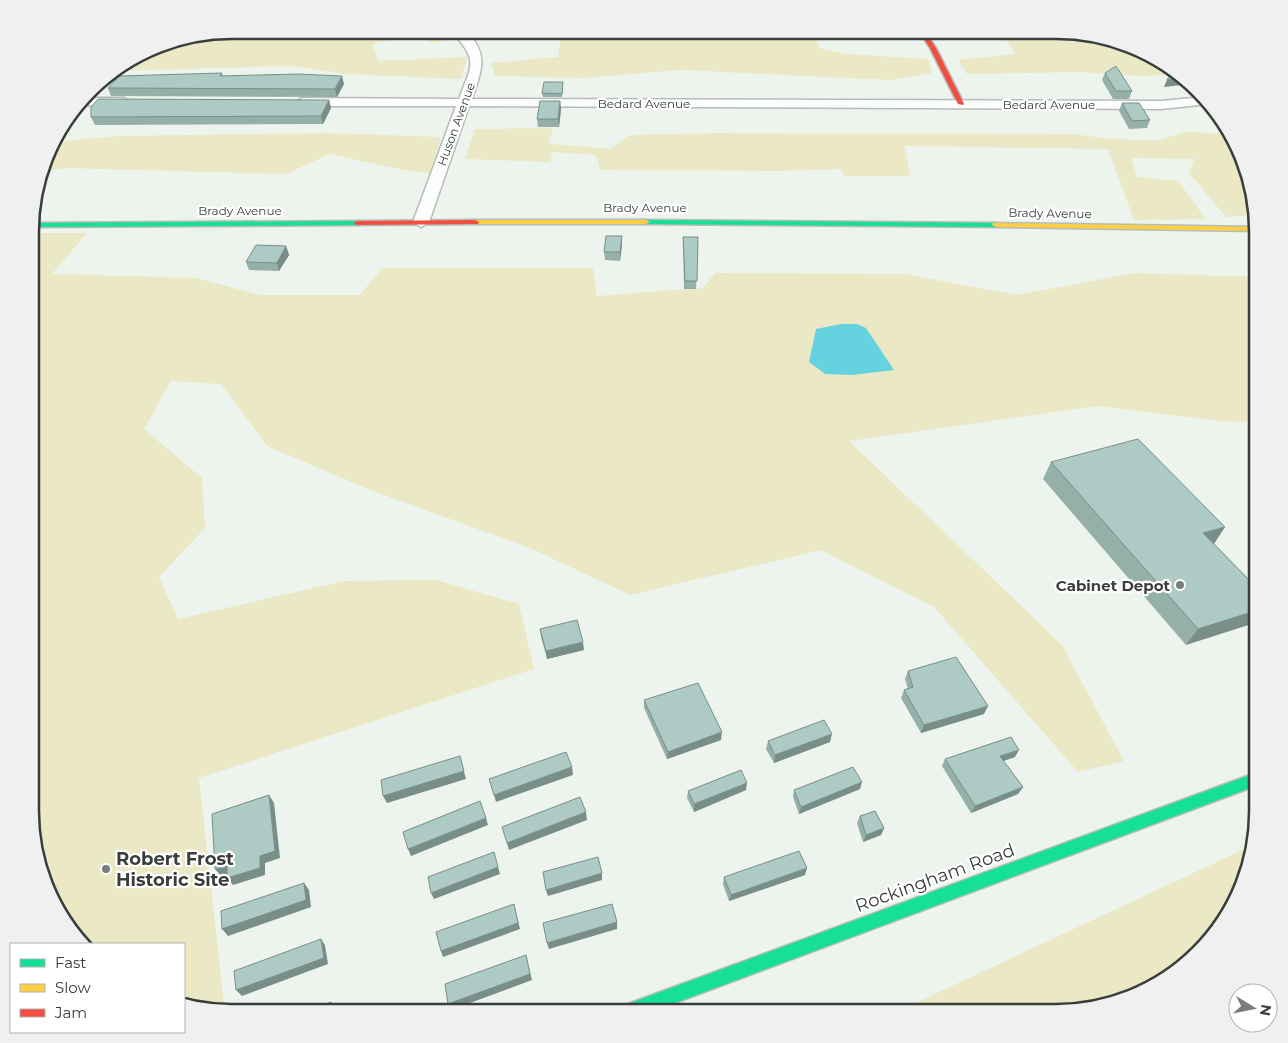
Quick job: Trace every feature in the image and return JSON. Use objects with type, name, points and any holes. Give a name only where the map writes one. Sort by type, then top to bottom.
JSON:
[{"type":"street","name":"Huson Avenue","points":[[421,222],[477,66],[476,52],[467,39]]},
{"type":"street","points":[[927,39],[961,104]]},
{"type":"street","name":"Bedard Avenue","points":[[287,102],[1170,104],[1198,101]]},
{"type":"street","points":[[89,102],[140,102]]},
{"type":"street","name":"Brady Avenue","points":[[39,225],[800,221],[1249,229]]},
{"type":"street","name":"Rockingham Road","points":[[649,1004],[1249,781]]},
{"type":"shaded area","points":[[219,39],[393,39],[372,44],[378,61],[467,57],[461,79],[345,74],[292,66],[125,71],[158,53],[194,42]]},
{"type":"shaded area","points":[[425,39],[452,39],[433,43]]},
{"type":"shaded area","points":[[560,39],[817,39],[819,48],[847,54],[928,59],[932,73],[890,80],[681,70],[584,78],[495,76],[491,63],[558,57]]},
{"type":"shaded area","points":[[1005,39],[1081,40],[1106,45],[1130,53],[1168,75],[1141,76],[1079,72],[967,74],[958,60],[1016,54]]},
{"type":"shaded area","points":[[553,128],[549,144],[610,149],[630,135],[716,133],[1074,134],[1109,139],[1157,140],[1188,132],[1222,134],[1235,158],[1243,182],[1249,215],[1226,217],[1189,173],[1194,159],[1131,158],[1137,177],[1178,181],[1206,219],[1134,220],[1108,149],[904,146],[911,176],[845,176],[841,169],[780,171],[600,170],[596,155],[552,152],[550,162],[465,159],[475,129]]},
{"type":"shaded area","points":[[329,133],[441,137],[431,174],[329,154],[287,174],[64,168],[49,171],[62,141],[120,136]]},
{"type":"shaded area","points":[[39,233],[87,233],[52,274],[196,278],[260,295],[360,295],[382,268],[593,268],[597,296],[703,288],[715,273],[904,274],[1017,295],[1134,273],[1249,277],[1249,422],[1219,421],[1097,406],[849,441],[1062,645],[1124,761],[1078,772],[934,607],[821,550],[630,595],[530,548],[370,490],[267,446],[221,384],[171,381],[144,429],[202,478],[205,528],[159,577],[178,619],[344,581],[436,580],[519,604],[534,669],[199,778],[224,1004],[185,999],[185,943],[91,943],[71,918],[59,897],[53,885],[42,849],[39,824]]},
{"type":"shaded area","points":[[1246,848],[1235,885],[1209,929],[1193,948],[1174,964],[1130,990],[1094,1001],[1069,1004],[913,1004]]},
{"type":"water","points":[[841,324],[857,324],[866,328],[894,370],[852,375],[825,374],[809,362],[816,329]]},
{"type":"building","points":[[1116,66],[1132,91],[1116,91],[1105,73]]},
{"type":"building","points":[[222,73],[220,76],[298,74],[342,76],[335,89],[108,88],[119,76]]},
{"type":"building","points":[[544,82],[563,82],[562,94],[542,93]]},
{"type":"building","points":[[98,99],[329,100],[321,116],[91,117],[91,107]]},
{"type":"building","points":[[540,101],[560,101],[558,119],[537,119]]},
{"type":"building","points":[[1122,103],[1139,103],[1150,120],[1132,121]]},
{"type":"building","points":[[606,236],[622,236],[620,252],[604,252]]},
{"type":"building","points":[[683,237],[698,237],[697,281],[685,281]]},
{"type":"building","points":[[256,245],[286,246],[277,263],[246,262]]},
{"type":"building","name":"Cabinet Depot","points":[[1138,439],[1225,527],[1203,533],[1249,580],[1249,613],[1198,629],[1051,462]]},
{"type":"building","points":[[577,620],[583,642],[546,651],[540,629]]},
{"type":"building","points":[[956,657],[988,706],[924,725],[904,690],[913,687],[908,671]]},
{"type":"building","points":[[698,683],[722,732],[668,752],[644,700]]},
{"type":"building","points":[[824,720],[832,734],[775,755],[768,741]]},
{"type":"building","points":[[1011,737],[1019,750],[1000,756],[1023,787],[975,806],[945,759]]},
{"type":"building","points":[[566,752],[572,767],[494,795],[489,779]]},
{"type":"building","points":[[460,756],[464,771],[383,796],[381,780]]},
{"type":"building","points":[[853,767],[862,782],[801,807],[794,790]]},
{"type":"building","points":[[741,770],[747,783],[694,804],[688,791]]},
{"type":"building","points":[[269,795],[275,851],[260,856],[260,868],[227,878],[227,865],[215,869],[212,814]]},
{"type":"building","points":[[580,797],[586,812],[507,843],[502,827]]},
{"type":"building","points":[[480,801],[486,818],[408,849],[403,832]]},
{"type":"building","points":[[875,811],[884,828],[866,835],[860,816]]},
{"type":"building","points":[[799,851],[807,868],[731,895],[724,877]]},
{"type":"building","points":[[494,852],[498,867],[431,893],[428,877]]},
{"type":"building","points":[[598,857],[602,873],[546,890],[543,872]]},
{"type":"building","points":[[304,883],[306,900],[222,929],[221,911]]},
{"type":"building","points":[[514,904],[518,923],[441,951],[436,932]]},
{"type":"building","points":[[612,904],[617,922],[547,943],[543,923]]},
{"type":"building","points":[[321,939],[324,958],[236,990],[234,971]]},
{"type":"building","points":[[526,955],[530,974],[448,1004],[445,984]]},
{"type":"traffic: fast","points":[[646,222],[996,225]]},
{"type":"traffic: fast","points":[[39,225],[357,223]]},
{"type":"traffic: fast","points":[[649,1004],[1249,781]]},
{"type":"traffic: slow","points":[[475,222],[646,222]]},
{"type":"traffic: slow","points":[[996,225],[1249,229]]},
{"type":"traffic: jam","points":[[927,39],[961,104]]},
{"type":"traffic: jam","points":[[357,223],[475,222]]},
{"type":"place","name":"Cabinet Depot","points":[[1180,585]]},
{"type":"place","name":"Robert Frost Historic Site","points":[[106,869]]}]
